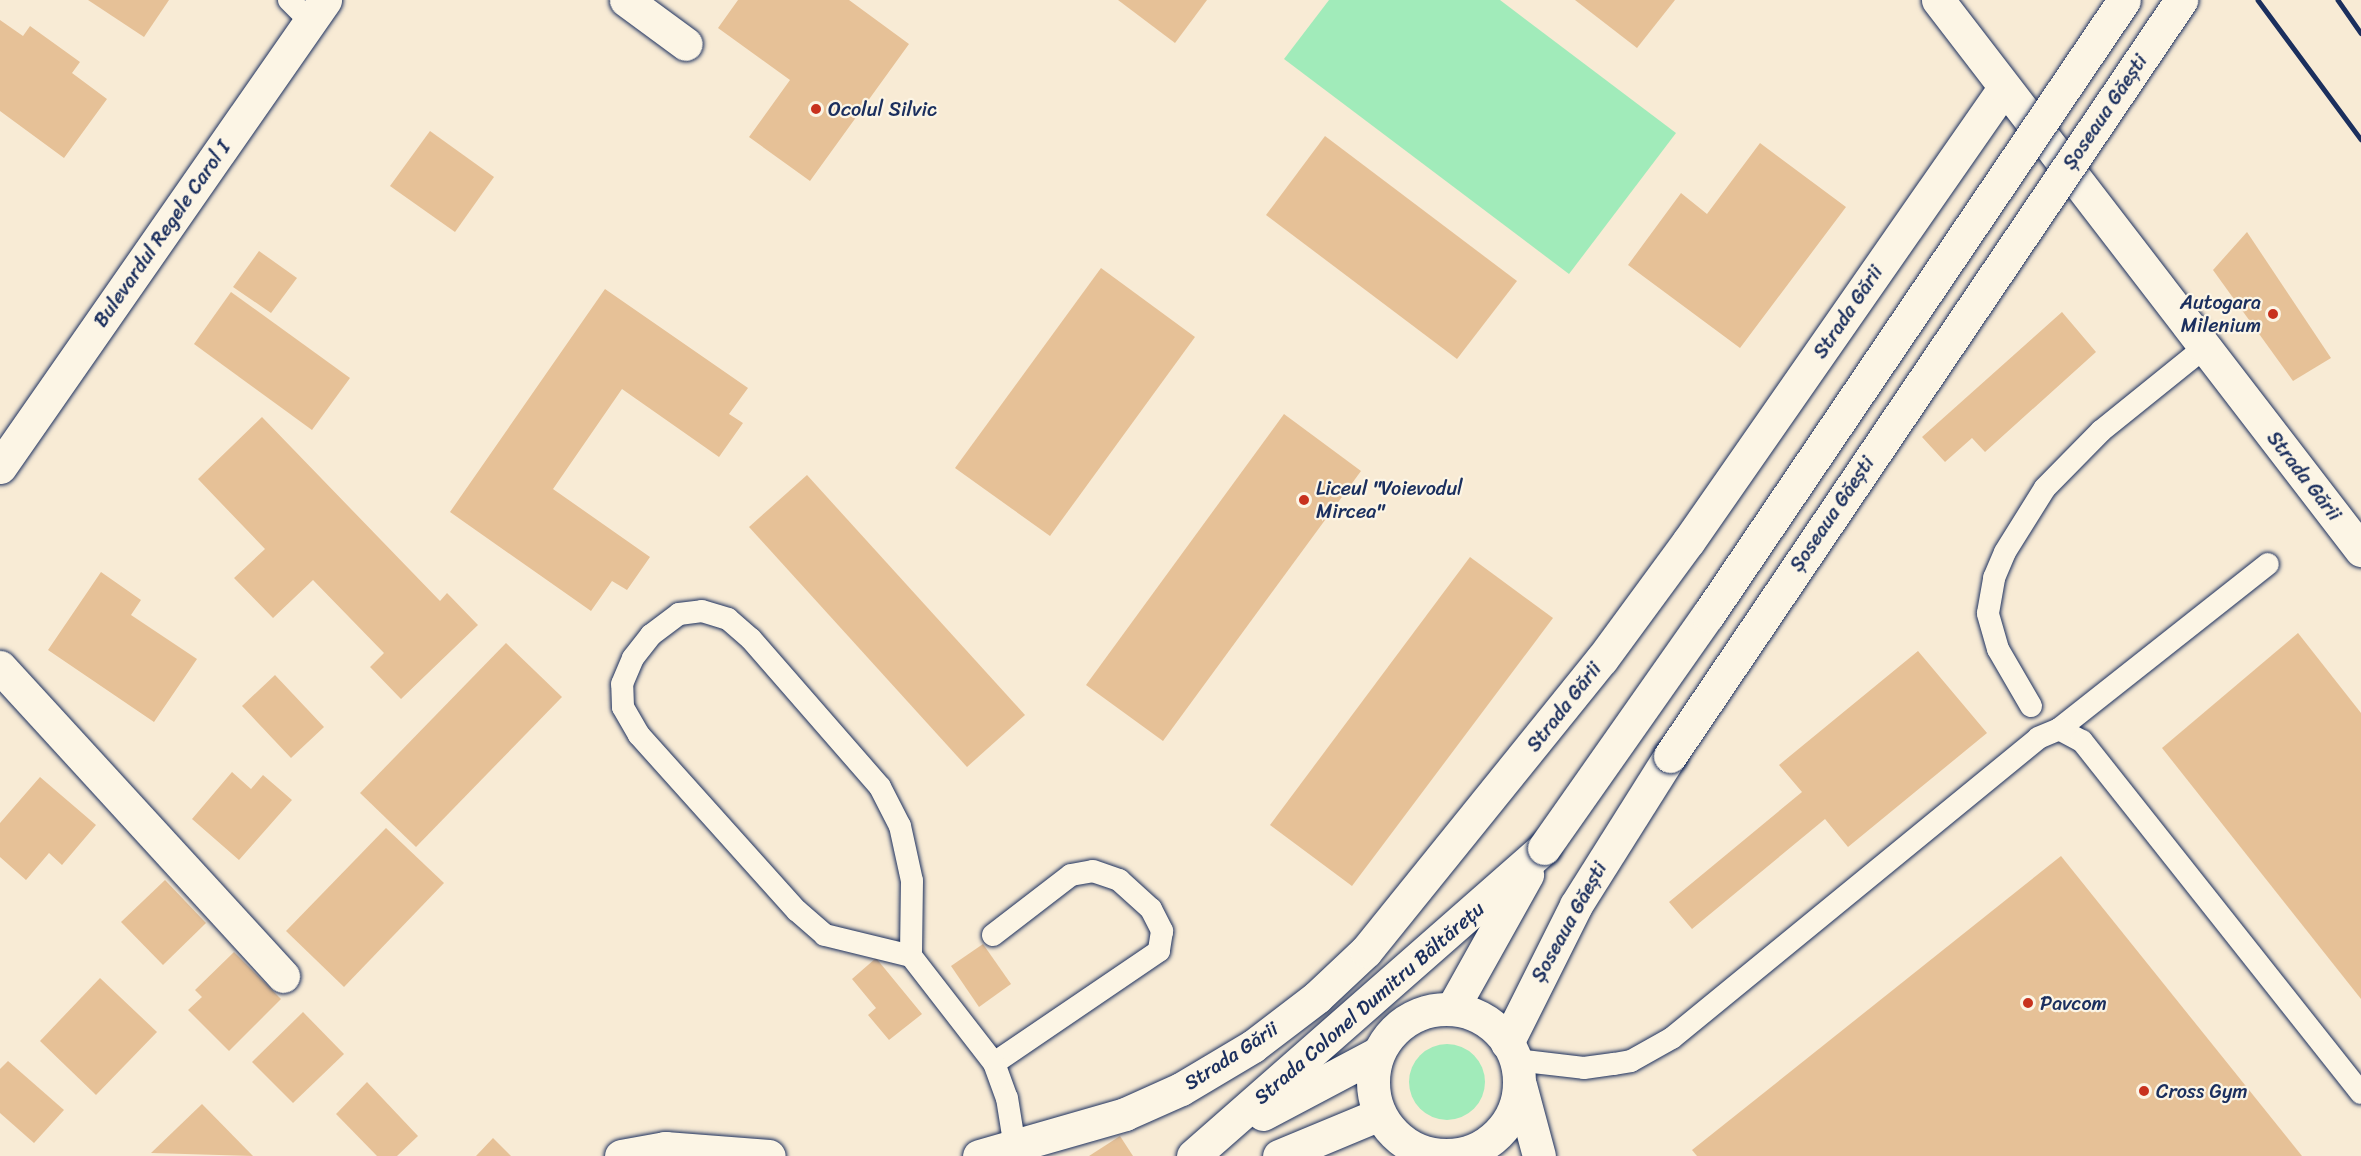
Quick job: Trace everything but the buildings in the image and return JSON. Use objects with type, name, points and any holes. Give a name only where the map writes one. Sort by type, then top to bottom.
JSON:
[{"type":"main road","points":[[626,0],[686,44]]},
{"type":"main road","name":"Strada Gării","points":[[1938,0],[2361,550]]},
{"type":"main road","points":[[1452,1009],[1544,848],[1708,615],[2124,0]]},
{"type":"main road","name":"Șoseaua Găești","points":[[1514,1061],[1553,946],[1594,874],[1683,736],[2181,0]]},
{"type":"main road","name":"Bulevardul Regele Carol I","points":[[0,467],[308,7]]},
{"type":"main road","name":"Strada Gării","points":[[980,1156],[1015,1148],[1125,1114],[1200,1079],[1278,1027],[1366,951],[1602,659],[1688,542],[2004,88]]},
{"type":"main road","points":[[0,667],[283,976]]},
{"type":"main road","name":"Strada Colonel Dumitru Băltărețu","points":[[1199,1151],[1544,848]]},
{"type":"main road","points":[[1514,1061],[1515,1109],[1506,1125],[1488,1143],[1461,1154],[1422,1153],[1395,1136],[1380,1114],[1372,1080],[1378,1053],[1390,1035],[1411,1018],[1452,1009],[1486,1021],[1514,1061],[1539,1156]]},
{"type":"main road","points":[[1199,1151],[1378,1053]]},
{"type":"main road","points":[[1279,1156],[1380,1114]]},
{"type":"main road","points":[[621,1156],[665,1148],[768,1156]]},
{"type":"lane","points":[[2031,706],[1998,649],[1988,614],[1994,578],[2005,552],[2045,488],[2101,431],[2205,347]]},
{"type":"lane","points":[[1514,1061],[1584,1068],[1631,1061],[1672,1038],[2038,738],[2060,729],[2268,564]]},
{"type":"lane","points":[[911,956],[912,881],[900,826],[880,787],[751,639],[728,619],[702,611],[679,614],[651,635],[633,658],[622,684],[623,707],[639,735],[797,911],[825,935],[911,956],[994,1063],[1007,1098],[1015,1148]]},
{"type":"lane","points":[[2060,729],[2082,741],[2361,1093]]},
{"type":"lane","points":[[993,934],[1071,875],[1093,871],[1119,880],[1151,909],[1162,931],[1159,951],[994,1063]]},
{"type":"green space","points":[[1329,0],[1500,0],[1676,133],[1569,274],[1284,59]]},
{"type":"green space","points":[[1440,1044],[1454,1044],[1468,1050],[1479,1061],[1485,1075],[1482,1097],[1474,1109],[1454,1120],[1440,1120],[1426,1114],[1415,1103],[1409,1089],[1409,1075],[1415,1061],[1426,1050]]},
{"type":"railway","points":[[2258,0],[2361,139]]},
{"type":"railway","points":[[2338,0],[2361,33]]},
{"type":"place","name":"Ocolul Silvic","points":[[816,109]]},
{"type":"place","name":"Autogara Milenium","points":[[2273,314]]},
{"type":"place","name":"Liceul \"Voievodul Mircea\"","points":[[1304,500]]},
{"type":"place","name":"Pavcom","points":[[2028,1003]]},
{"type":"place","name":"Cross Gym","points":[[2144,1091]]}]
